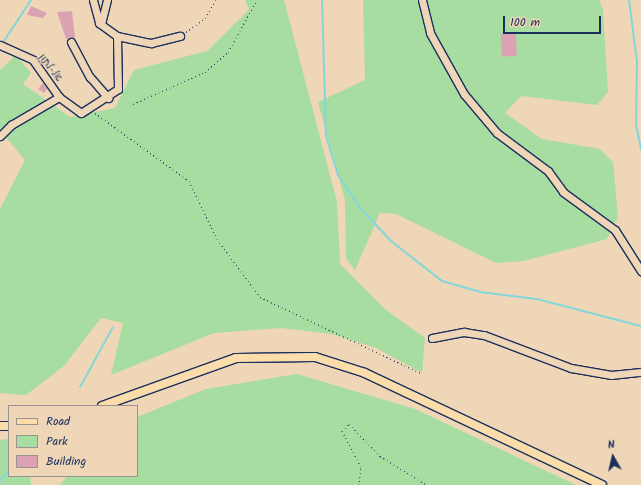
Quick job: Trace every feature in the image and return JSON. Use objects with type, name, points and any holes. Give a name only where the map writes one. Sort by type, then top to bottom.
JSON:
[{"type":"main road","points":[[105,405],[236,358],[315,357],[365,373],[602,485]]},
{"type":"street","points":[[93,0],[101,24],[117,36],[151,43],[180,36]]},
{"type":"street","points":[[101,24],[107,0]]},
{"type":"street","points":[[422,0],[430,33],[464,94],[498,133],[548,171],[562,192],[607,222],[641,271]]},
{"type":"street","points":[[90,109],[108,98],[118,89],[121,78],[117,36]]},
{"type":"street","points":[[71,42],[90,77],[108,98]]},
{"type":"street","name":"אל-לתון","points":[[0,45],[33,60],[59,97],[81,113],[90,109]]},
{"type":"street","points":[[1,133],[59,97]]},
{"type":"street","points":[[432,338],[464,332],[484,335],[571,368],[611,375],[641,372]]},
{"type":"path","points":[[180,36],[205,18],[216,0]]},
{"type":"path","points":[[133,104],[205,72],[228,52],[257,0]]},
{"type":"path","points":[[90,109],[189,181],[217,239],[260,297],[423,374]]},
{"type":"path","points":[[359,485],[361,467],[342,431],[349,424],[380,456],[427,485]]},
{"type":"green space","points":[[245,0],[284,0],[337,202],[340,264],[386,310],[425,338],[422,373],[376,348],[332,334],[281,328],[214,333],[111,375],[123,323],[101,318],[64,366],[26,395],[0,393],[0,209],[25,160],[0,130],[0,70],[16,55],[31,73],[23,84],[70,117],[115,108],[134,70],[207,51],[249,10]]},
{"type":"green space","points":[[363,0],[599,0],[603,10],[608,92],[597,105],[521,96],[505,113],[542,139],[600,149],[613,162],[618,217],[607,239],[524,261],[496,263],[396,214],[380,213],[355,270],[346,258],[345,200],[318,102],[365,80]]},
{"type":"green space","points":[[297,374],[415,409],[576,485],[60,485],[66,477],[138,477],[138,417],[206,389]]},
{"type":"green space","points":[[8,439],[8,477],[30,477],[31,485],[0,485],[0,440]]},
{"type":"building","points":[[31,6],[47,13],[43,18],[27,15]]},
{"type":"building","points":[[72,11],[75,38],[66,39],[57,12]]},
{"type":"building","points":[[516,33],[517,56],[502,57],[501,34]]},
{"type":"building","points":[[43,83],[47,89],[44,93],[38,89]]},
{"type":"waterway","points":[[2,44],[31,0]]},
{"type":"waterway","points":[[322,0],[326,136],[338,175],[360,208],[391,241],[442,281],[480,292],[537,299],[641,326]]},
{"type":"waterway","points":[[629,0],[637,62],[636,125],[641,149]]},
{"type":"waterway","points":[[80,387],[113,327]]},
{"type":"waterway","points":[[0,481],[8,472]]}]
